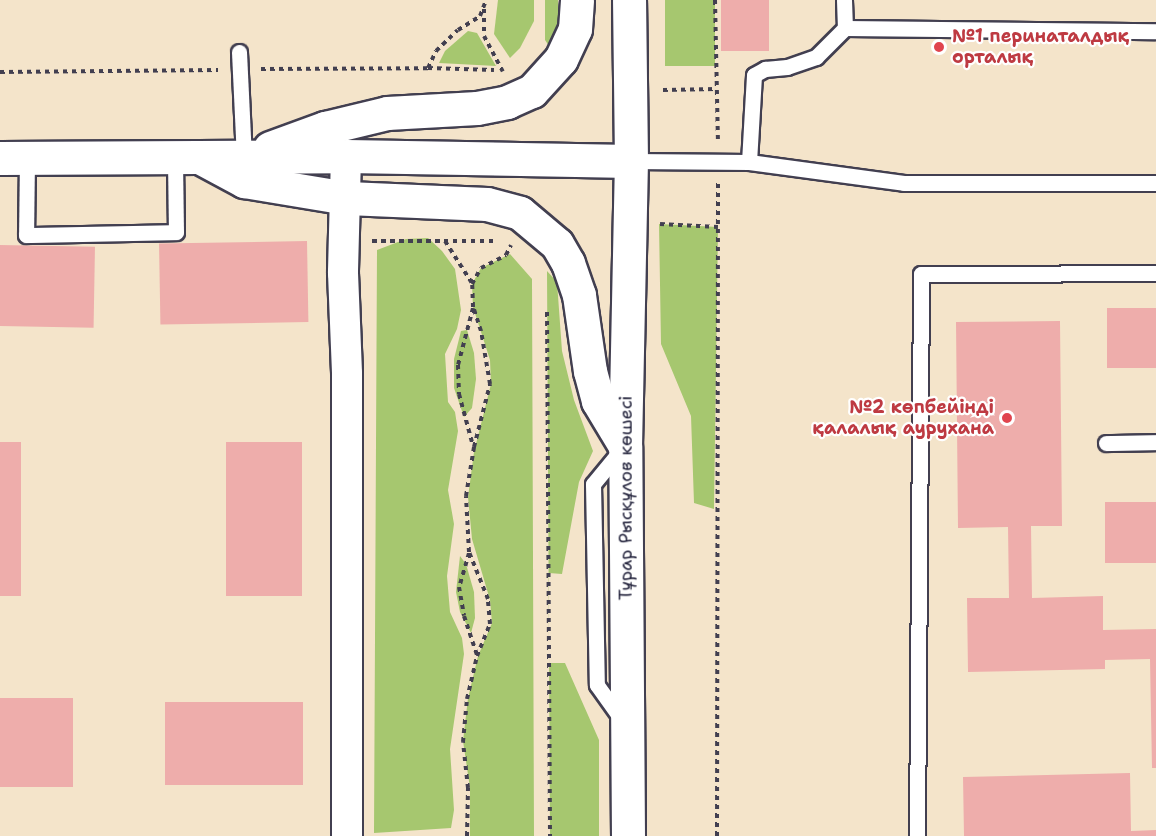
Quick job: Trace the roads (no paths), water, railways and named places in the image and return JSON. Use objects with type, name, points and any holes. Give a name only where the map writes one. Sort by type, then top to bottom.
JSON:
[{"type":"street","points":[[244,157],[325,128],[387,113],[477,108],[507,102],[532,91],[561,59],[575,28],[577,0]]},
{"type":"street","name":"Тұрар Рысқұлов көшесі","points":[[628,836],[625,446],[631,161],[629,0]]},
{"type":"street","name":"Тұрар Рысқұлов көшесі","points":[[631,161],[647,90],[647,0]]},
{"type":"street","points":[[346,156],[347,198],[344,241],[347,836]]},
{"type":"street","points":[[14,158],[346,156],[631,161]]},
{"type":"street","points":[[188,158],[244,181],[347,198],[487,204],[520,213],[544,230],[557,244],[568,263],[579,295],[590,370],[598,401],[625,446]]},
{"type":"lane","points":[[844,0],[845,28]]},
{"type":"lane","points":[[749,162],[754,75],[765,69],[787,67],[816,57],[845,28],[1156,31]]},
{"type":"lane","points":[[239,52],[244,157]]},
{"type":"lane","points":[[14,158],[26,235],[176,232],[188,158]]},
{"type":"lane","points":[[631,161],[749,162],[904,183],[1156,183]]},
{"type":"lane","points":[[917,836],[921,274],[1156,273]]},
{"type":"lane","points":[[1106,443],[1156,442]]},
{"type":"place","name":"№1 перинаталдық орталық","points":[[939,47]]},
{"type":"place","name":"№2 көпбейінді қалалық аурухана","points":[[1007,418]]}]
